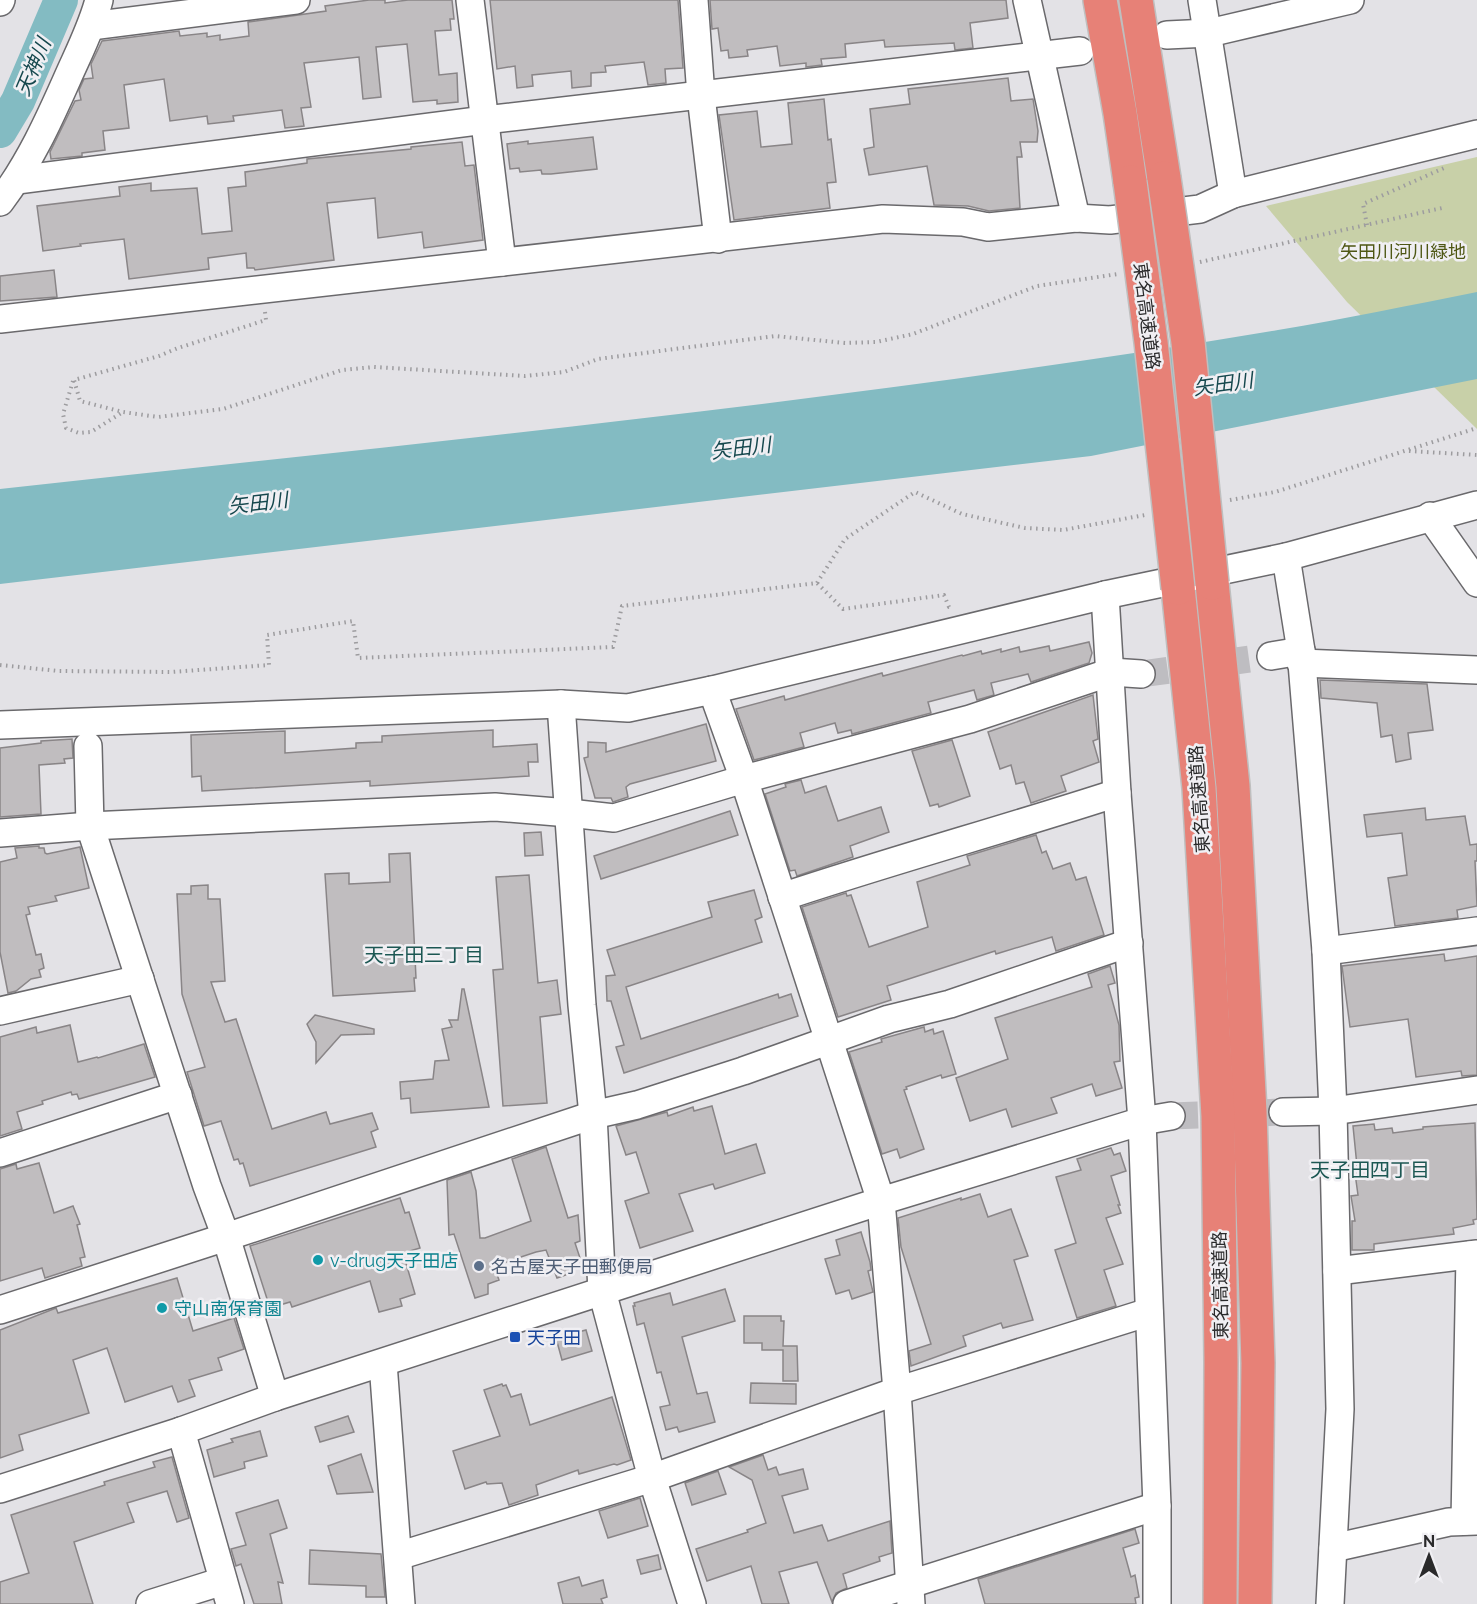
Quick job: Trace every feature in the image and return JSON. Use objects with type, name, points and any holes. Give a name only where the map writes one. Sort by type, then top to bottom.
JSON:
[{"type":"highway","name":"東名高速道路","points":[[1100,0],[1120,113],[1151,342],[1199,788],[1218,1116],[1221,1362],[1220,1604]]},
{"type":"highway","name":"東名高速道路","points":[[1136,0],[1188,342],[1233,786],[1250,1112],[1258,1363],[1255,1604]]},
{"type":"street","points":[[0,202],[17,180],[45,128],[91,26],[99,0]]},
{"type":"street","points":[[91,26],[296,0]]},
{"type":"street","points":[[470,0],[502,262]]},
{"type":"street","points":[[694,0],[701,96],[718,239]]},
{"type":"street","points":[[1027,0],[1076,218]]},
{"type":"street","points":[[1202,0],[1233,194]]},
{"type":"street","points":[[1167,35],[1209,33],[1350,0]]},
{"type":"street","points":[[17,180],[485,120],[1038,54],[1080,51]]},
{"type":"street","points":[[0,319],[883,219],[963,222],[988,227],[1076,218],[1110,220],[1200,209],[1233,194],[1477,134]]},
{"type":"street","points":[[0,725],[561,704],[628,708],[712,690],[1105,595],[1286,557],[1477,505]]},
{"type":"street","points":[[1430,516],[1477,583]]},
{"type":"street","points":[[1286,557],[1301,657],[1326,951],[1340,1409],[1330,1604]]},
{"type":"street","points":[[1105,595],[1117,793],[1142,1121],[1157,1506],[1157,1604]]},
{"type":"street","points":[[1271,656],[1477,670]]},
{"type":"street","points":[[0,833],[90,826],[495,807],[614,818],[744,779],[970,719],[1111,672],[1142,674]]},
{"type":"street","points":[[712,690],[744,779],[880,1201],[897,1391],[910,1595]]},
{"type":"street","points":[[561,704],[582,1005],[593,1115],[602,1291],[652,1478],[692,1604]]},
{"type":"street","points":[[88,746],[90,826],[207,1186],[226,1237],[275,1397]]},
{"type":"street","points":[[782,897],[864,869],[1117,793]]},
{"type":"street","points":[[1326,951],[1477,931]]},
{"type":"street","points":[[0,1310],[593,1115],[638,1105],[743,1071],[889,1019],[950,1004],[1129,943]]},
{"type":"street","points":[[0,1011],[140,979]]},
{"type":"street","points":[[1283,1112],[1332,1111],[1477,1090]]},
{"type":"street","points":[[0,1153],[178,1095]]},
{"type":"street","points":[[0,1489],[181,1431],[275,1397],[880,1201],[1142,1121],[1171,1116]]},
{"type":"street","points":[[1333,1548],[1449,1522],[1471,1521],[1474,1255],[1337,1271]]},
{"type":"street","points":[[398,1556],[652,1478],[897,1391],[1149,1312]]},
{"type":"street","points":[[383,1363],[401,1604]]},
{"type":"street","points":[[150,1604],[226,1592],[181,1431]]},
{"type":"street","points":[[847,1604],[910,1595],[1060,1535],[1157,1506]]},
{"type":"path","points":[[1367,225],[1363,204],[1446,167]]},
{"type":"path","points":[[1190,264],[1442,208]]},
{"type":"path","points":[[74,380],[80,401],[123,412],[158,417],[223,410],[342,370],[374,367],[525,376],[564,372],[598,359],[775,336],[845,343],[876,342],[914,334],[1037,286],[1119,274]]},
{"type":"path","points":[[74,380],[159,356],[266,320],[266,312]]},
{"type":"path","points":[[74,380],[63,414],[66,428],[79,433],[91,432],[123,412]]},
{"type":"path","points":[[1228,501],[1275,492],[1477,428]]},
{"type":"path","points":[[1405,451],[1477,455]]},
{"type":"path","points":[[817,583],[845,539],[915,492],[962,514],[1025,528],[1063,530],[1146,515]]},
{"type":"path","points":[[817,583],[843,609],[944,595],[949,607],[960,606]]},
{"type":"path","points":[[0,665],[59,671],[171,672],[269,664],[267,635],[353,621],[358,658],[613,647],[622,606],[817,583]]},
{"type":"green space","name":"矢田川河川緑地","points":[[1477,157],[1477,429],[1347,302],[1266,206]]},
{"type":"water","name":"矢田川","points":[[1477,292],[1477,379],[1091,456],[0,584],[0,489],[480,437],[960,378],[1278,330]]},
{"type":"building","points":[[385,0],[385,3],[408,0],[452,0],[454,19],[450,19],[451,30],[435,31],[439,75],[457,73],[458,102],[437,104],[437,100],[413,102],[407,44],[376,47],[381,97],[363,99],[359,57],[304,63],[311,107],[301,108],[304,126],[285,128],[282,110],[233,116],[234,121],[208,124],[207,116],[170,121],[164,79],[124,85],[129,128],[103,131],[105,150],[82,153],[82,156],[51,159],[50,152],[75,101],[81,100],[79,90],[84,79],[93,78],[91,64],[102,41],[179,31],[180,36],[207,33],[207,37],[220,35],[220,40],[249,36],[248,22],[326,11],[325,6]]},
{"type":"building","points":[[490,0],[678,0],[683,68],[665,69],[666,83],[648,85],[644,62],[605,66],[606,72],[591,73],[591,86],[572,88],[571,71],[532,75],[533,86],[517,88],[515,66],[497,69]]},
{"type":"building","points":[[710,0],[1006,0],[1008,18],[970,23],[973,48],[955,50],[954,43],[885,47],[884,40],[845,44],[846,57],[821,59],[822,65],[806,67],[806,63],[780,66],[777,46],[747,50],[748,56],[729,58],[728,50],[721,51],[718,28],[712,29]]},
{"type":"building","points":[[1008,78],[1011,101],[1033,99],[1038,131],[1037,142],[1020,142],[1022,157],[1017,157],[1020,208],[989,211],[968,206],[934,205],[927,166],[869,175],[864,149],[874,147],[870,109],[910,104],[908,89]]},
{"type":"building","points":[[824,99],[828,140],[831,139],[836,182],[827,183],[830,208],[734,220],[719,115],[757,111],[761,147],[792,144],[788,103]]},
{"type":"building","points":[[593,137],[597,169],[542,174],[541,170],[520,172],[519,168],[510,169],[507,144]]},
{"type":"building","points":[[462,142],[465,166],[474,165],[483,240],[424,248],[422,232],[378,238],[375,198],[327,203],[334,260],[255,270],[247,268],[246,253],[208,258],[209,269],[129,279],[124,239],[43,251],[37,206],[120,196],[119,187],[151,183],[151,191],[197,188],[202,234],[232,231],[228,188],[246,186],[245,172],[307,163],[307,159]]},
{"type":"building","points":[[54,270],[57,297],[0,301],[0,276]]},
{"type":"building","points":[[1089,642],[1092,653],[1089,663],[1031,682],[1028,674],[991,683],[994,695],[977,700],[974,690],[928,702],[931,713],[852,734],[851,730],[838,733],[835,723],[800,733],[804,747],[754,760],[736,709],[784,696],[785,700],[882,673],[883,676],[981,651],[982,654],[1001,649],[1001,652],[1019,647],[1020,652],[1049,646],[1050,651]]},
{"type":"building","points":[[1320,680],[1427,684],[1433,730],[1408,733],[1411,759],[1396,762],[1392,735],[1381,737],[1377,703],[1321,698]]},
{"type":"building","points":[[1093,695],[1098,739],[1093,741],[1099,762],[1061,776],[1066,791],[1031,803],[1024,782],[1016,784],[1011,765],[1000,769],[988,732]]},
{"type":"building","points":[[706,724],[716,761],[630,784],[626,787],[628,797],[613,802],[611,798],[595,798],[584,758],[588,757],[588,742],[606,743],[606,752]]},
{"type":"building","points":[[493,730],[493,747],[537,744],[538,762],[528,762],[529,776],[370,786],[370,781],[202,791],[201,776],[192,777],[191,735],[285,731],[285,753],[356,748],[356,743],[382,742],[382,736]]},
{"type":"building","points":[[72,739],[73,758],[64,759],[65,763],[39,765],[41,814],[0,817],[0,748],[41,743],[41,741]]},
{"type":"building","points":[[952,740],[970,796],[939,807],[938,804],[930,806],[912,751]]},
{"type":"building","points":[[801,780],[805,793],[826,786],[838,821],[881,807],[889,832],[850,846],[853,857],[797,876],[795,870],[790,871],[765,794],[786,787],[785,784]]},
{"type":"building","points":[[1425,808],[1426,820],[1465,816],[1470,845],[1477,844],[1477,861],[1475,861],[1477,906],[1457,910],[1458,918],[1395,926],[1388,878],[1407,875],[1402,833],[1367,837],[1364,815]]},
{"type":"building","points":[[730,811],[738,835],[601,879],[594,856]]},
{"type":"building","points":[[541,832],[543,855],[525,856],[524,833]]},
{"type":"building","points":[[1036,835],[1042,853],[1046,851],[1053,869],[1070,863],[1076,880],[1086,877],[1104,935],[1056,951],[1052,937],[996,954],[995,951],[887,986],[891,1000],[838,1017],[802,907],[846,893],[847,896],[851,895],[869,947],[928,927],[917,882],[970,865],[967,856]]},
{"type":"building","points":[[39,846],[39,848],[44,848],[47,854],[80,847],[89,888],[55,896],[57,901],[28,907],[30,914],[26,915],[36,955],[41,954],[44,968],[39,970],[41,977],[31,979],[16,991],[8,993],[0,952],[0,862],[17,858],[15,848]]},
{"type":"building","points":[[410,853],[415,991],[333,996],[325,874],[349,873],[349,884],[390,882],[389,854]]},
{"type":"building","points":[[529,875],[538,983],[557,980],[561,1014],[540,1017],[547,1103],[503,1106],[493,970],[503,969],[496,877]]},
{"type":"building","points":[[208,885],[208,899],[220,899],[225,981],[211,982],[225,1022],[236,1019],[272,1129],[326,1112],[330,1124],[372,1113],[378,1129],[371,1132],[376,1147],[250,1186],[243,1163],[240,1164],[238,1159],[234,1160],[221,1121],[204,1126],[187,1072],[205,1067],[182,994],[177,894],[191,894],[191,886]]},
{"type":"building","points":[[754,890],[762,917],[755,920],[762,942],[626,987],[641,1039],[778,994],[779,998],[791,994],[798,1016],[624,1073],[616,1047],[624,1045],[611,1001],[607,1001],[606,976],[615,975],[607,950],[712,917],[708,902]]},
{"type":"building","points":[[1444,954],[1445,961],[1477,956],[1477,1075],[1462,1076],[1461,1071],[1416,1077],[1408,1019],[1350,1027],[1342,966]]},
{"type":"building","points":[[1110,966],[1115,983],[1108,985],[1119,1025],[1120,1061],[1114,1062],[1122,1088],[1096,1096],[1092,1084],[1051,1098],[1057,1113],[1012,1127],[1006,1109],[970,1121],[956,1078],[1008,1059],[995,1018],[1092,987],[1088,974]]},
{"type":"building","points":[[462,989],[464,989],[489,1107],[411,1113],[410,1098],[401,1099],[400,1082],[433,1079],[435,1061],[449,1060],[442,1029],[452,1027],[449,1020],[458,1020]]},
{"type":"building","points":[[315,1015],[374,1029],[374,1034],[341,1035],[316,1063],[316,1042],[307,1024]]},
{"type":"building","points":[[70,1025],[78,1062],[144,1044],[155,1077],[79,1099],[77,1094],[72,1095],[71,1092],[42,1101],[43,1104],[17,1112],[22,1129],[0,1136],[0,1037],[36,1027],[37,1033]]},
{"type":"building","points":[[924,1027],[925,1032],[933,1029],[934,1034],[943,1031],[956,1074],[942,1078],[941,1075],[906,1087],[907,1089],[904,1090],[924,1149],[900,1158],[897,1149],[882,1154],[849,1052],[882,1042],[881,1039]]},
{"type":"building","points":[[712,1106],[725,1154],[756,1144],[765,1173],[715,1189],[713,1184],[679,1194],[693,1231],[640,1248],[625,1201],[649,1193],[636,1152],[626,1155],[616,1126],[667,1112],[668,1116],[693,1107],[694,1111]]},
{"type":"building","points":[[1475,1123],[1477,1219],[1473,1220],[1474,1224],[1453,1228],[1454,1234],[1374,1244],[1374,1250],[1352,1250],[1352,1221],[1355,1221],[1351,1196],[1358,1195],[1354,1166],[1357,1166],[1353,1126],[1374,1124],[1375,1130],[1392,1128],[1393,1133],[1423,1129],[1423,1127]]},
{"type":"building","points":[[546,1147],[568,1218],[578,1215],[580,1241],[575,1243],[581,1261],[571,1264],[574,1272],[557,1278],[546,1250],[494,1266],[499,1280],[488,1284],[488,1294],[475,1298],[454,1234],[449,1235],[447,1180],[471,1172],[476,1191],[480,1238],[485,1238],[531,1221],[512,1159]]},
{"type":"building","points":[[1111,1148],[1114,1155],[1120,1153],[1126,1171],[1111,1176],[1121,1213],[1106,1218],[1123,1264],[1104,1270],[1116,1306],[1077,1318],[1055,1250],[1076,1243],[1056,1177],[1081,1170],[1077,1159]]},
{"type":"building","points":[[39,1163],[54,1213],[73,1206],[80,1224],[77,1225],[85,1257],[80,1258],[82,1266],[45,1278],[42,1268],[0,1281],[0,1169],[16,1164],[17,1169]]},
{"type":"building","points":[[980,1194],[988,1217],[1011,1209],[1028,1256],[1014,1260],[1033,1320],[1003,1328],[1001,1323],[963,1336],[966,1346],[911,1366],[909,1351],[931,1344],[901,1247],[898,1218]]},
{"type":"building","name":"v-drug天子田店","points":[[400,1198],[405,1213],[409,1212],[420,1248],[403,1253],[415,1294],[400,1299],[402,1306],[379,1312],[370,1281],[292,1307],[290,1302],[270,1308],[250,1246]]},
{"type":"building","points":[[861,1232],[870,1262],[871,1270],[868,1271],[873,1292],[852,1299],[849,1290],[836,1294],[825,1259],[840,1255],[836,1240]]},
{"type":"building","points":[[177,1278],[193,1331],[234,1318],[244,1349],[218,1358],[222,1370],[189,1380],[195,1396],[178,1402],[172,1386],[125,1402],[107,1348],[73,1360],[89,1413],[19,1435],[23,1450],[0,1458],[0,1330],[56,1308],[58,1313]]},
{"type":"building","points":[[725,1289],[735,1321],[682,1337],[697,1394],[707,1392],[715,1422],[679,1432],[677,1427],[666,1430],[660,1407],[670,1405],[661,1372],[657,1373],[644,1323],[637,1325],[634,1303],[670,1293],[673,1305]]},
{"type":"building","points":[[744,1316],[781,1316],[781,1321],[784,1321],[783,1346],[797,1346],[798,1381],[783,1381],[783,1350],[762,1350],[762,1343],[744,1343]]},
{"type":"building","points":[[586,1330],[592,1351],[562,1360],[556,1338]]},
{"type":"building","points":[[751,1383],[796,1384],[796,1404],[750,1403]]},
{"type":"building","points":[[502,1384],[506,1385],[511,1397],[521,1394],[530,1425],[612,1397],[631,1460],[579,1474],[578,1470],[536,1485],[538,1495],[509,1505],[502,1483],[487,1484],[486,1482],[465,1489],[453,1451],[500,1436],[484,1390]]},
{"type":"building","points":[[348,1416],[354,1432],[320,1442],[315,1427]]},
{"type":"building","points":[[260,1431],[267,1456],[244,1462],[245,1468],[214,1477],[207,1450],[233,1442],[231,1439]]},
{"type":"building","points":[[361,1454],[373,1492],[337,1494],[328,1466]]},
{"type":"building","points":[[763,1455],[768,1470],[776,1467],[779,1475],[803,1469],[808,1489],[782,1496],[794,1533],[822,1525],[828,1541],[890,1521],[892,1553],[879,1557],[880,1561],[843,1574],[847,1588],[836,1593],[832,1602],[817,1562],[779,1572],[789,1604],[762,1604],[751,1566],[707,1581],[696,1549],[748,1532],[747,1530],[766,1523],[752,1480],[729,1467]]},
{"type":"building","points":[[172,1457],[189,1518],[177,1522],[167,1491],[127,1503],[134,1522],[74,1542],[93,1604],[0,1604],[0,1582],[29,1573],[11,1515],[105,1485],[104,1482],[155,1467],[153,1462]]},
{"type":"building","points":[[718,1471],[726,1494],[692,1505],[685,1483]]},
{"type":"building","points":[[640,1498],[648,1526],[608,1538],[599,1511]]},
{"type":"building","points":[[278,1500],[287,1528],[270,1534],[283,1583],[278,1582],[282,1604],[254,1604],[241,1564],[236,1566],[231,1549],[246,1545],[236,1513]]},
{"type":"building","points":[[1135,1529],[1139,1543],[1123,1548],[1131,1577],[1135,1575],[1139,1597],[1135,1598],[1136,1604],[985,1604],[978,1579]]},
{"type":"building","points":[[310,1550],[381,1554],[385,1597],[366,1597],[366,1586],[309,1584]]},
{"type":"building","points":[[658,1555],[661,1569],[641,1574],[637,1560]]},
{"type":"building","points":[[579,1577],[582,1586],[603,1580],[607,1597],[601,1599],[603,1604],[563,1604],[558,1583]]},
{"type":"waterway","name":"天神川","points":[[0,131],[18,101],[61,0]]},
{"type":"tunnel","points":[[1141,674],[1271,656]]},
{"type":"tunnel","points":[[1171,1116],[1283,1112]]},
{"type":"place","name":"v-drug天子田店","points":[[318,1260]]},
{"type":"place","name":"名古屋天子田郵便局","points":[[479,1266]]},
{"type":"place","name":"守山南保育園","points":[[162,1308]]},
{"type":"place","name":"天子田","points":[[515,1337]]},
{"type":"district","name":"天子田三丁目","points":[[424,955]]},
{"type":"district","name":"天子田四丁目","points":[[1370,1170]]}]
